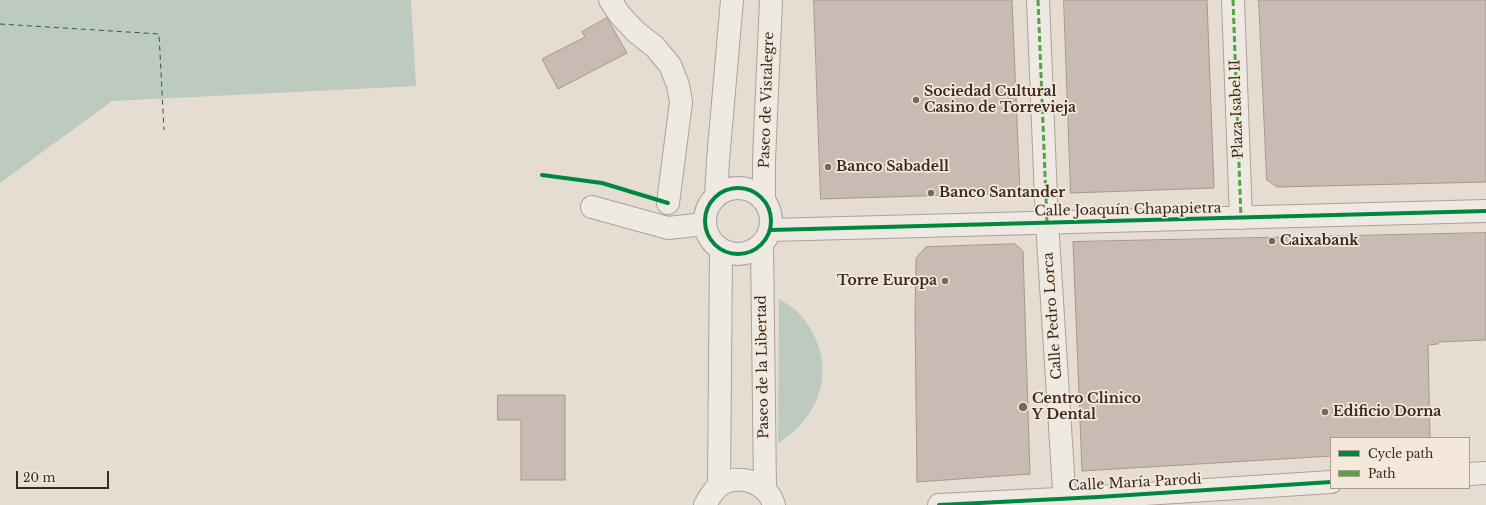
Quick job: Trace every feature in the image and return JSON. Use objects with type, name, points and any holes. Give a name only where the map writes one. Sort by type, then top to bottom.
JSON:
[{"type":"street","points":[[610,0],[620,15],[636,32],[655,47],[670,65],[678,85],[681,102],[668,203]]},
{"type":"street","points":[[716,196],[732,0]]},
{"type":"street","name":"Paseo de Vistalegre","points":[[766,237],[772,220],[769,209],[764,201],[764,160],[771,0]]},
{"type":"street","name":"Calle Pedro Lorca","points":[[1038,0],[1047,223],[1065,502]]},
{"type":"street","points":[[1223,0],[1225,58]]},
{"type":"street","name":"Plaza Isabel II","points":[[1233,0],[1236,218]]},
{"type":"street","points":[[1227,105],[1236,218]]},
{"type":"street","points":[[764,201],[756,193],[747,189],[736,188],[726,190],[716,196],[710,204],[706,214],[705,224],[713,243],[721,250],[731,254],[742,254],[753,251],[766,237]]},
{"type":"street","points":[[592,207],[668,228],[705,224]]},
{"type":"street","name":"Calle Joaquín Chapapietra","points":[[766,237],[1047,223],[1486,212]]},
{"type":"street","name":"Paseo de la Libertad","points":[[766,237],[769,497]]},
{"type":"street","points":[[705,505],[710,495],[719,486],[721,250]]},
{"type":"street","points":[[1470,474],[1486,473]]},
{"type":"street","name":"Paseo de la Libertad","points":[[719,486],[730,480],[742,479],[755,482],[769,497]]},
{"type":"street","name":"Calle María Parodi","points":[[939,505],[1065,502],[1330,482]]},
{"type":"shaded area","points":[[0,0],[411,0],[416,86],[112,101],[0,183]]},
{"type":"shaded area","points":[[779,299],[801,315],[814,335],[820,352],[823,370],[821,386],[815,403],[806,418],[794,431],[778,443]]},
{"type":"building","points":[[814,0],[1012,0],[1020,193],[821,199]]},
{"type":"building","points":[[1064,0],[1207,0],[1214,188],[1071,193]]},
{"type":"building","points":[[1259,0],[1486,0],[1486,182],[1277,187],[1267,180]]},
{"type":"building","points":[[607,18],[627,53],[558,89],[542,59],[585,37],[582,32]]},
{"type":"building","points":[[1486,233],[1486,340],[1438,342],[1438,344],[1428,345],[1430,437],[1330,437],[1330,456],[1082,471],[1073,242]]},
{"type":"building","points":[[1015,244],[1023,251],[1030,474],[917,482],[915,313],[916,258],[926,247]]},
{"type":"building","points":[[498,395],[565,395],[565,480],[521,480],[521,420],[498,420]]},
{"type":"ferry route","points":[[0,24],[159,34],[164,130]]},
{"type":"marked path","points":[[1038,0],[1047,223]]},
{"type":"marked path","points":[[1233,0],[1241,218]]},
{"type":"cycle path","points":[[542,175],[602,183],[668,203]]},
{"type":"cycle path","points":[[738,188],[751,191],[761,198],[768,208],[771,221],[768,234],[761,244],[751,251],[738,254],[725,251],[715,244],[708,234],[705,221],[708,208],[715,198],[725,191],[738,188]]},
{"type":"cycle path","points":[[770,230],[1486,211]]},
{"type":"cycle path","points":[[939,505],[1098,497],[1330,482]]},
{"type":"place","name":"Sociedad Cultural Casino de Torrevieja","points":[[916,100]]},
{"type":"place","name":"Banco Sabadell","points":[[828,167]]},
{"type":"place","name":"Banco Santander","points":[[931,193]]},
{"type":"place","name":"Caixabank","points":[[1272,241]]},
{"type":"place","name":"Torre Europa","points":[[945,281]]},
{"type":"place","name":"Centro Clinico Y Dental","points":[[1023,407]]},
{"type":"place","name":"Edificio Dorna","points":[[1325,412]]}]
